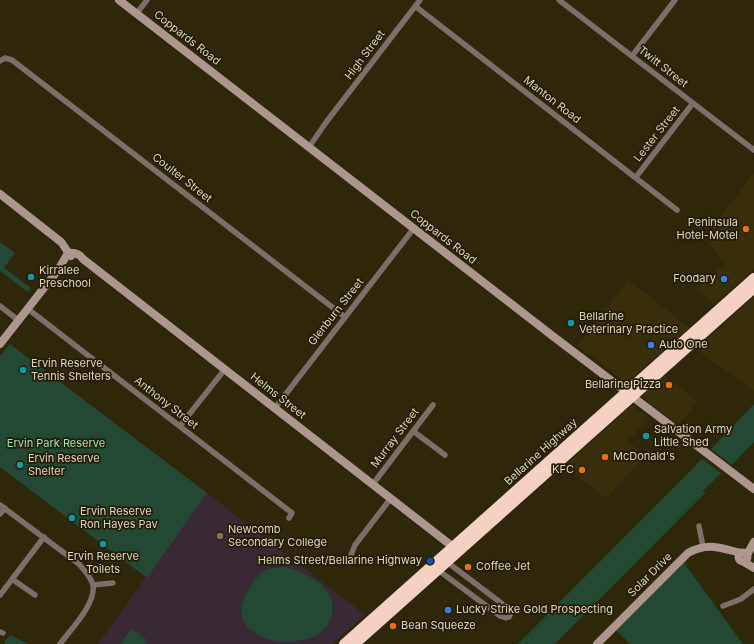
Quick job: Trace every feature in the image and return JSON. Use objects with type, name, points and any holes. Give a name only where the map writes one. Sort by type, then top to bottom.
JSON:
[{"type":"highway","name":"Bellarine Highway","points":[[630,395],[754,278]]},
{"type":"highway","name":"Bellarine Highway","points":[[344,644],[456,549],[630,395],[754,288]]},
{"type":"highway","name":"Bellarine Highway","points":[[356,644],[447,562],[456,549]]},
{"type":"street","name":"Coppards Road","points":[[119,0],[754,489]]},
{"type":"street","points":[[137,13],[147,0]]},
{"type":"street","name":"High Street","points":[[308,146],[319,128],[327,121],[420,0]]},
{"type":"street","name":"Twitt Street","points":[[560,0],[754,150]]},
{"type":"street","points":[[632,56],[675,0]]},
{"type":"street","name":"Manton Road","points":[[414,6],[677,210]]},
{"type":"street","name":"Coulter Street","points":[[3,59],[12,60],[345,317]]},
{"type":"street","name":"Lester Street","points":[[636,177],[693,103]]},
{"type":"street","points":[[0,194],[61,242],[70,254],[0,344]]},
{"type":"street","name":"Glenburn Street","points":[[275,408],[414,228]]},
{"type":"street","name":"Helms Street","points":[[70,254],[83,259],[456,549]]},
{"type":"street","points":[[0,306],[18,320]]},
{"type":"street","name":"Anthony Street","points":[[28,309],[292,514]]},
{"type":"street","points":[[180,426],[225,369]]},
{"type":"street","name":"Murray Street","points":[[373,484],[433,405]]},
{"type":"street","points":[[413,431],[445,455]]},
{"type":"street","points":[[352,555],[356,544],[391,498]]},
{"type":"street","points":[[0,514],[2,506],[80,564],[88,574],[92,585],[92,596],[88,606],[60,644]]},
{"type":"street","points":[[699,526],[703,547]]},
{"type":"street","points":[[0,595],[44,537]]},
{"type":"street","points":[[754,543],[743,556],[754,567]]},
{"type":"street","name":"Solar Drive","points":[[597,644],[683,557],[694,550],[703,547],[715,546],[743,556]]},
{"type":"street","points":[[438,570],[500,616],[506,618],[509,617],[511,613],[509,609],[447,562]]},
{"type":"street","points":[[12,579],[35,595]]},
{"type":"street","points":[[92,585],[114,583]]},
{"type":"street","points":[[723,606],[742,599],[754,589]]},
{"type":"shaded area","points":[[754,173],[754,269],[714,304],[696,289],[724,264],[705,237]]},
{"type":"shaded area","points":[[628,280],[690,328],[630,380],[624,381],[578,346]]},
{"type":"shaded area","points":[[754,297],[754,391],[696,349]]},
{"type":"shaded area","points":[[663,374],[697,401],[679,425],[642,397]]},
{"type":"shaded area","points":[[634,407],[650,419],[627,440],[645,457],[606,498],[564,466],[629,408]]},
{"type":"shaded area","name":"Newcomb Secondary College","points":[[207,493],[365,615],[332,644],[98,644]]},
{"type":"green space","points":[[0,242],[15,253],[4,268],[31,288],[28,292],[0,271]]},
{"type":"green space","name":"Ervin Park Reserve","points":[[10,344],[207,493],[147,578],[0,467],[0,356]]},
{"type":"green space","points":[[754,404],[754,442],[732,465],[711,449]]},
{"type":"green space","points":[[702,459],[721,473],[703,491],[705,493],[555,644],[518,644]]},
{"type":"green space","points":[[684,563],[743,644],[630,644],[616,630]]},
{"type":"green space","points":[[284,567],[302,573],[320,584],[327,591],[331,599],[333,608],[330,621],[319,634],[313,637],[291,642],[276,641],[262,637],[245,625],[241,611],[242,605],[244,598],[256,578],[266,570]]},
{"type":"green space","points":[[131,629],[147,640],[144,644],[120,644]]},
{"type":"green space","points":[[10,635],[27,644],[5,644],[4,641]]},
{"type":"place","name":"Peninsula Hotel-Motel","points":[[746,229]]},
{"type":"place","name":"Kirralee Preschool","points":[[31,277]]},
{"type":"place","name":"Foodary","points":[[724,279]]},
{"type":"place","name":"Bellarine Veterinary Practice","points":[[571,323]]},
{"type":"place","name":"Auto One","points":[[651,345]]},
{"type":"place","name":"Ervin Reserve Tennis Shelters","points":[[23,370]]},
{"type":"place","name":"Bellarine Pizza","points":[[669,385]]},
{"type":"place","name":"Salvation Army Little Shed","points":[[646,436]]},
{"type":"place","name":"McDonald's","points":[[605,457]]},
{"type":"place","name":"Ervin Reserve Shelter","points":[[20,465]]},
{"type":"place","name":"KFC","points":[[582,470]]},
{"type":"place","name":"Ervin Reserve Ron Hayes Pav","points":[[72,518]]},
{"type":"place","name":"Newcomb Secondary College","points":[[220,536]]},
{"type":"place","name":"Ervin Reserve Toilets","points":[[103,544]]},
{"type":"place","name":"Helms Street/Bellarine Highway","points":[[430,561]]},
{"type":"place","name":"Coffee Jet","points":[[468,567]]},
{"type":"place","name":"Lucky Strike Gold Prospecting","points":[[448,610]]},
{"type":"place","name":"Bean Squeeze","points":[[393,626]]}]
